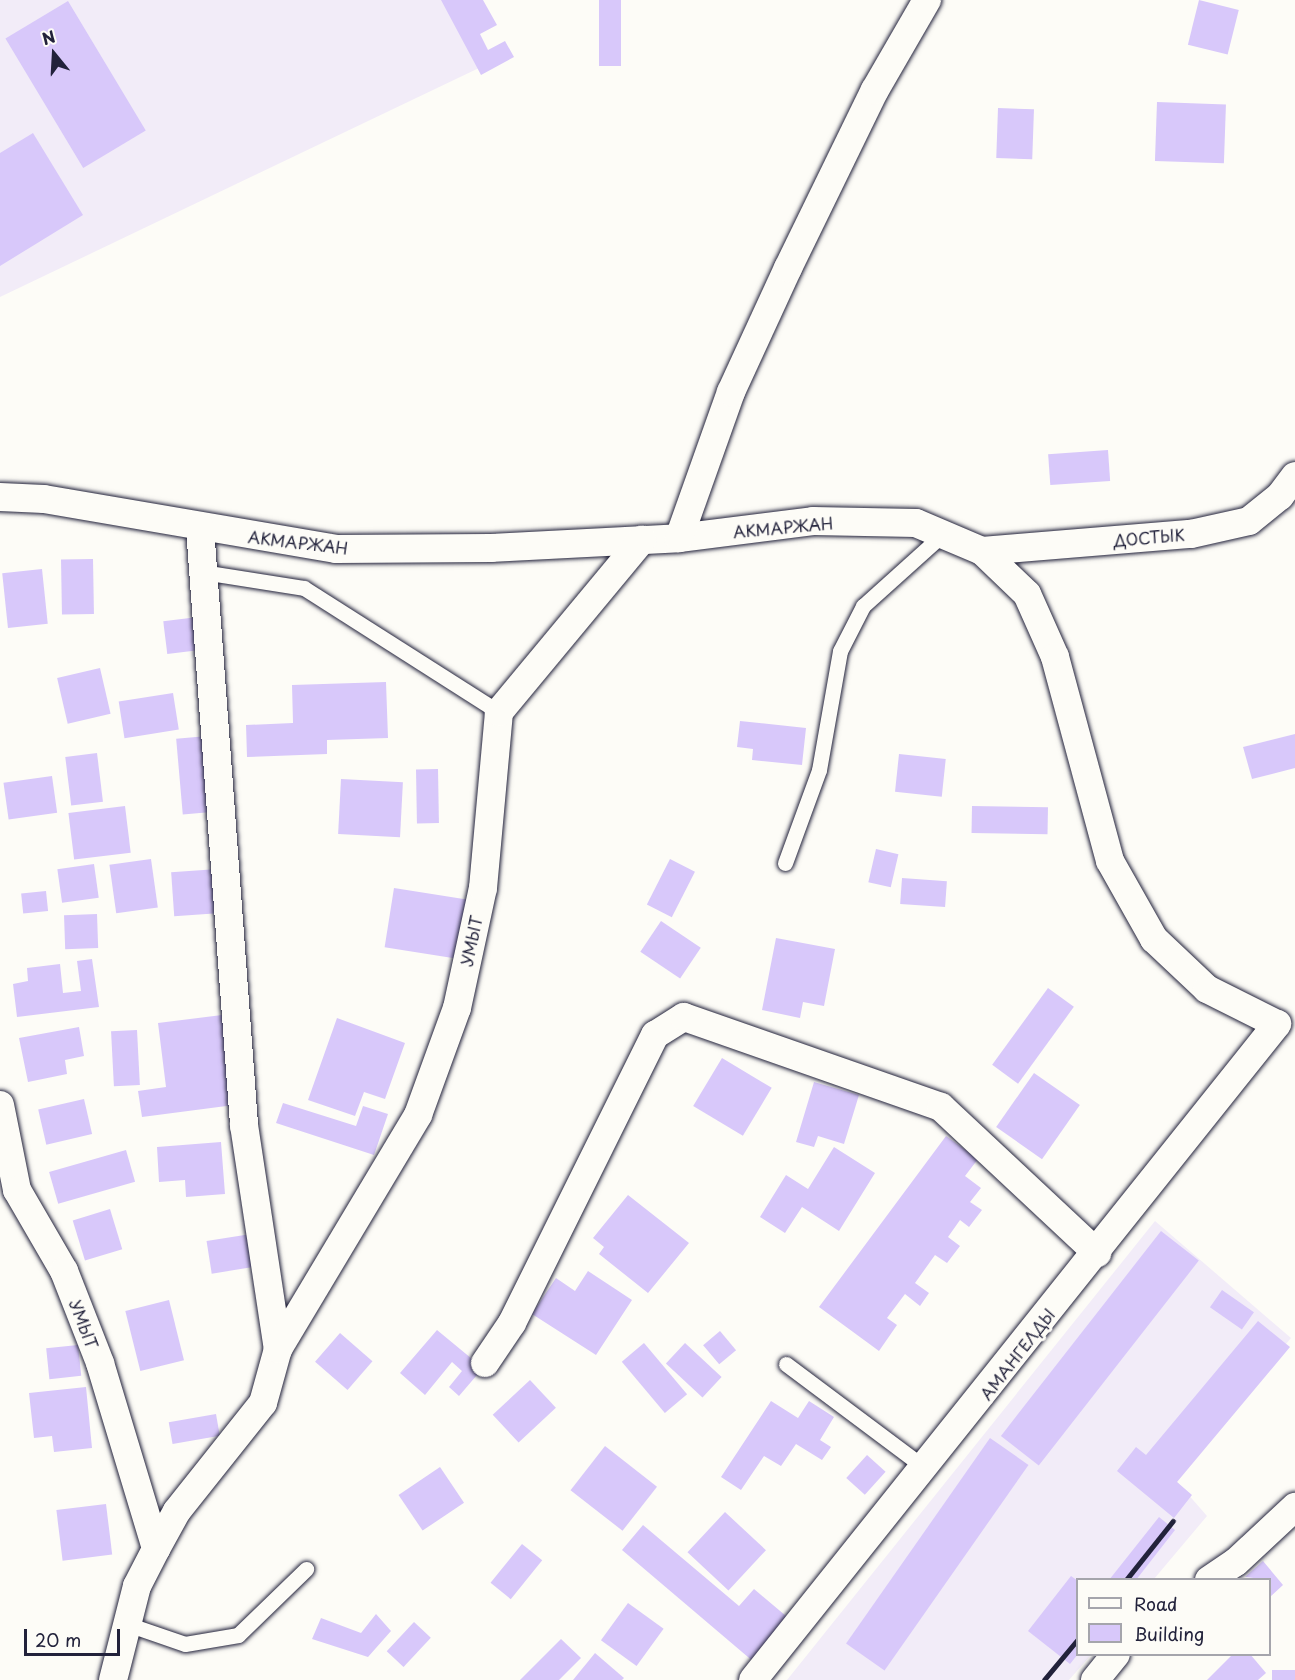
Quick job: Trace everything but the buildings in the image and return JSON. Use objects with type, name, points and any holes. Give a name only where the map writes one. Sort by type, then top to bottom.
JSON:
[{"type":"street","points":[[679,538],[732,392],[788,268],[875,90],[927,0]]},
{"type":"street","name":"ДОСТЫК","points":[[982,551],[1191,534],[1249,521],[1280,496],[1295,476]]},
{"type":"street","name":"АКМАРЖАН","points":[[0,497],[44,499],[200,528],[336,549],[491,548],[679,538],[813,521],[916,523],[943,534],[982,551],[1026,594],[1055,657],[1110,861],[1154,939],[1207,989],[1286,1023]]},
{"type":"street","name":"УМЫТ","points":[[200,528],[244,1125],[278,1349]]},
{"type":"street","points":[[499,712],[642,540]]},
{"type":"street","name":"УМЫТ","points":[[113,1680],[137,1586],[156,1549],[177,1511],[263,1403],[278,1349],[418,1115],[457,1008],[483,888],[499,712]]},
{"type":"street","points":[[485,1363],[512,1323],[655,1035],[684,1017],[941,1107],[1097,1253]]},
{"type":"street","name":"АМАНГЕЛДЫ","points":[[753,1680],[1097,1253],[1286,1023]]},
{"type":"street","name":"УМЫТ","points":[[0,1105],[17,1190],[64,1271],[100,1363],[156,1549]]},
{"type":"street","points":[[1212,1578],[1236,1562],[1295,1507]]},
{"type":"street","points":[[1095,1680],[1114,1656]]},
{"type":"lane","points":[[785,863],[819,770],[840,651],[863,606],[943,534]]},
{"type":"lane","points":[[203,572],[304,588],[499,712]]},
{"type":"lane","points":[[786,1364],[925,1468]]},
{"type":"lane","points":[[127,1624],[185,1644],[238,1635],[306,1569]]},
{"type":"shaded area","points":[[0,0],[445,0],[479,68],[0,297]]},
{"type":"shaded area","points":[[1155,1221],[1291,1338],[1173,1477],[1207,1516],[1155,1578],[1076,1578],[1076,1656],[1090,1656],[1069,1680],[787,1680]]},
{"type":"railway","points":[[1128,1578],[1173,1521]]},
{"type":"railway","points":[[1044,1680],[1076,1641]]}]
